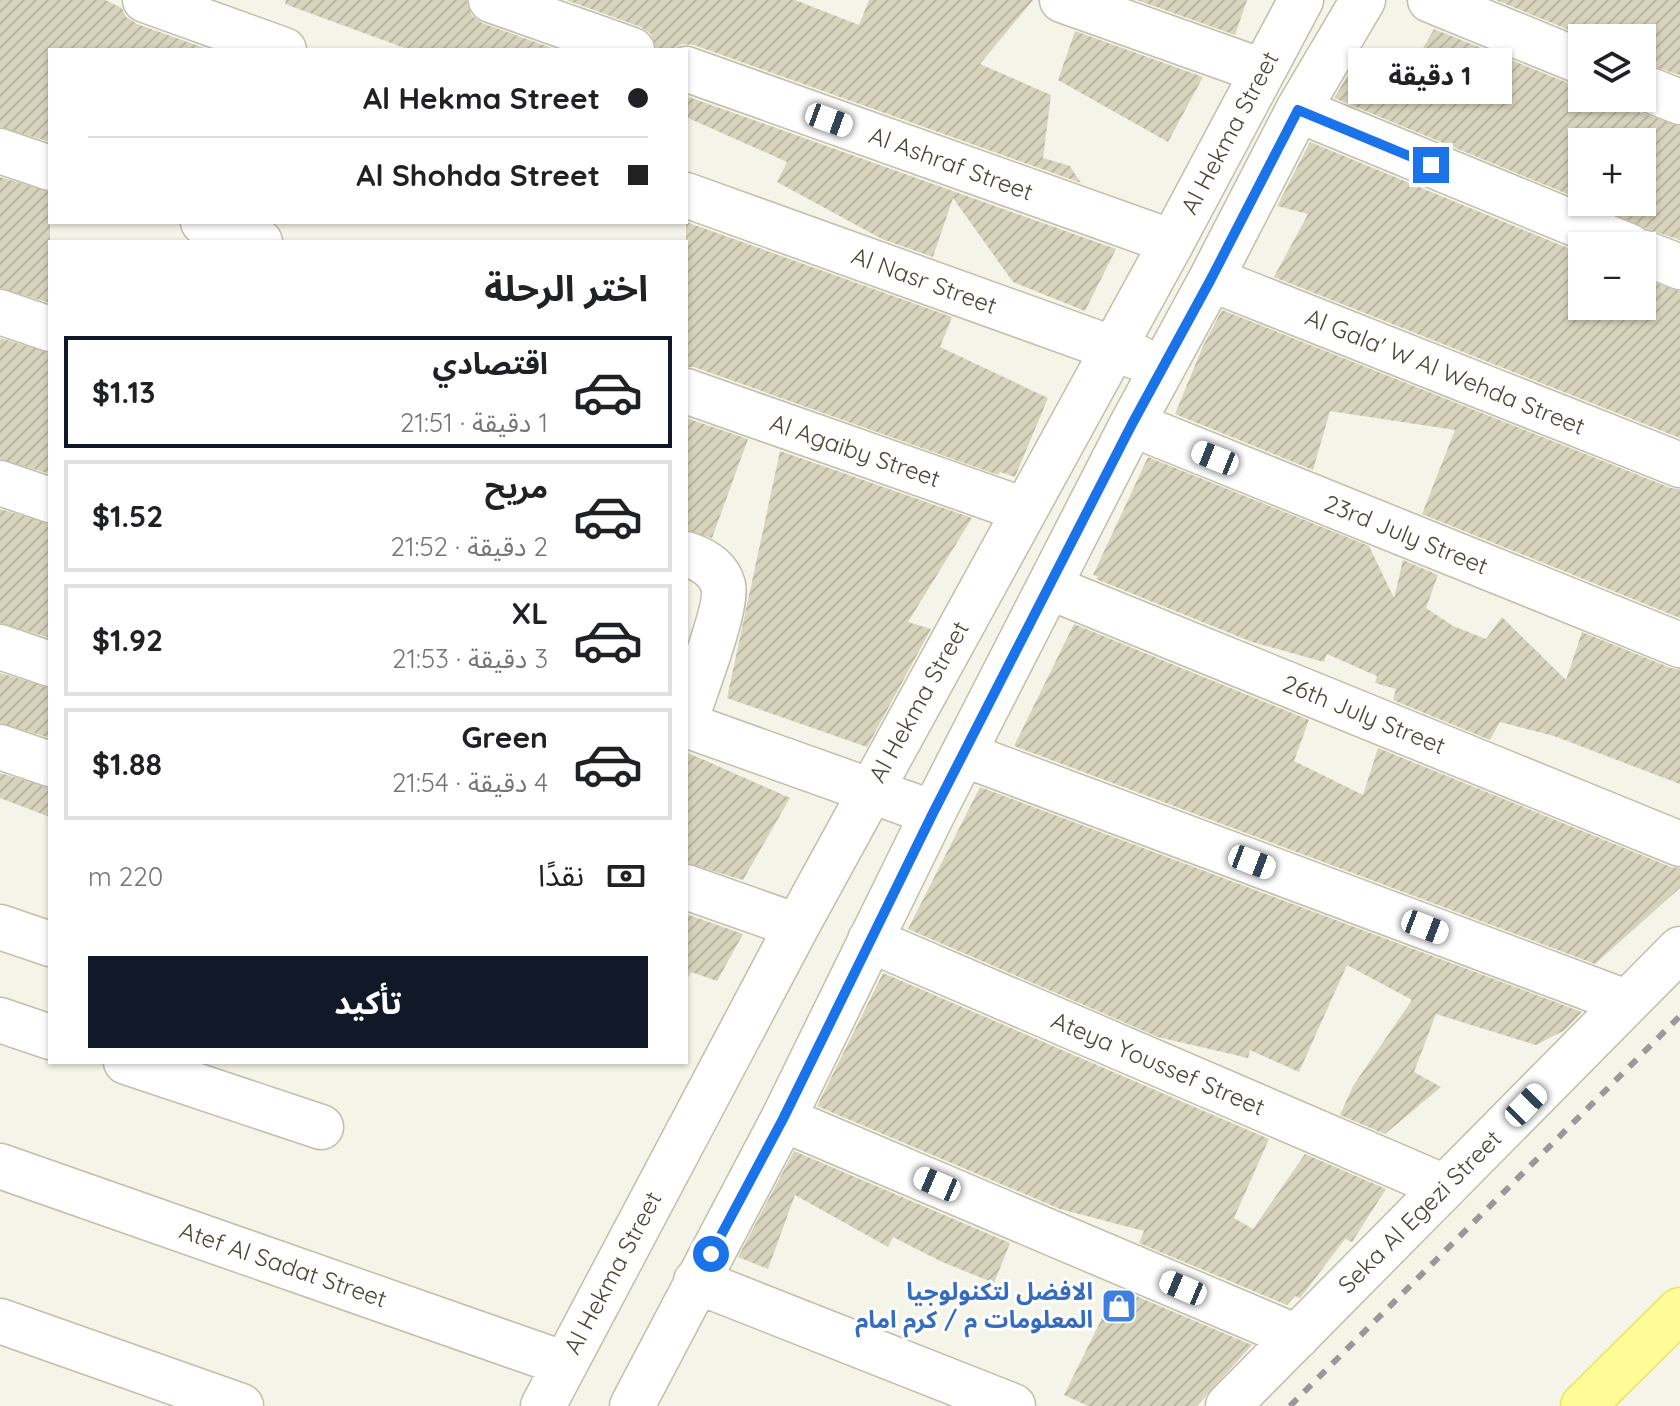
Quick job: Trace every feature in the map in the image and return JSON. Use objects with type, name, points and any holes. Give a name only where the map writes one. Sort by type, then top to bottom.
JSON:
[{"type":"main road","points":[[1583,1406],[1680,1310]]},
{"type":"street","points":[[145,0],[278,48]]},
{"type":"street","points":[[491,0],[626,48]]},
{"type":"street","points":[[1062,0],[1262,71]]},
{"type":"street","name":"Al Hekma Street","points":[[543,1406],[797,926],[1301,0]]},
{"type":"street","name":"Al Hekma Street","points":[[632,1406],[783,1119],[933,813],[1132,424],[1298,110],[1363,0]]},
{"type":"street","points":[[1430,0],[1568,56]]},
{"type":"street","name":"Al Ashraf Street","points":[[688,70],[1172,242]]},
{"type":"street","points":[[1656,93],[1680,102]]},
{"type":"street","points":[[1298,110],[1595,232]]},
{"type":"street","points":[[0,151],[48,167]]},
{"type":"street","name":"Al Nasr Street","points":[[688,196],[1162,367]]},
{"type":"street","points":[[209,224],[254,240]]},
{"type":"street","points":[[1656,258],[1680,267]]},
{"type":"street","name":"Al Gala' W Al Wehda Street","points":[[1211,279],[1680,465]]},
{"type":"street","points":[[0,312],[48,328]]},
{"type":"street","name":"Al Agaiby Street","points":[[688,392],[1024,510]]},
{"type":"street","name":"23rd July Street","points":[[1132,424],[1680,645]]},
{"type":"street","points":[[0,483],[48,499]]},
{"type":"street","points":[[688,555],[716,569],[724,587],[721,610],[688,716]]},
{"type":"street","name":"26th July Street","points":[[1049,587],[1680,844]]},
{"type":"street","points":[[0,647],[48,663]]},
{"type":"street","points":[[688,723],[933,813]]},
{"type":"street","points":[[0,747],[48,763]]},
{"type":"street","points":[[963,754],[1626,1002]]},
{"type":"street","points":[[688,888],[797,926]]},
{"type":"street","points":[[0,927],[48,943]]},
{"type":"street","name":"Ateya Youssef Street","points":[[870,940],[1445,1187]]},
{"type":"street","name":"Seka Al Egezi Street","points":[[1228,1406],[1680,949]]},
{"type":"street","points":[[0,1020],[48,1036]]},
{"type":"street","points":[[132,1064],[321,1127]]},
{"type":"street","points":[[783,1119],[1297,1337]]},
{"type":"street","name":"Atef Al Sadat Street","points":[[0,1166],[565,1364]]},
{"type":"street","points":[[696,1281],[1013,1406]]},
{"type":"street","points":[[0,1321],[241,1406]]},
{"type":"building","points":[[0,0],[105,0],[122,8],[126,17],[137,24],[204,48],[48,48],[48,141],[0,127]]},
{"type":"building","points":[[286,0],[467,0],[472,16],[482,23],[551,48],[405,48],[285,4]]},
{"type":"building","points":[[566,0],[795,0],[859,25],[869,0],[1033,0],[980,64],[1051,95],[1043,158],[1070,166],[1081,183],[694,45],[655,48],[651,34],[641,27]]},
{"type":"building","points":[[1137,0],[1247,0],[1235,35]]},
{"type":"building","points":[[1496,0],[1680,0],[1680,75],[1656,67],[1656,24],[1568,24],[1568,29]]},
{"type":"building","points":[[1434,29],[1568,83],[1568,112],[1639,112],[1680,126],[1680,240],[1619,216],[1656,216],[1656,128],[1568,128],[1568,194],[1334,98],[1360,55],[1407,76]]},
{"type":"building","points":[[1075,31],[1203,77],[1168,142],[1058,80]]},
{"type":"building","points":[[688,97],[1116,249],[1085,311],[1013,282],[953,198],[933,257],[882,239],[777,182],[787,162],[688,118]]},
{"type":"building","points":[[1310,142],[1568,248],[1568,320],[1656,320],[1656,283],[1680,291],[1680,438],[1274,277],[1308,214],[1277,206]]},
{"type":"building","points":[[0,177],[48,191],[48,302],[0,288]]},
{"type":"building","points":[[688,223],[952,317],[940,347],[1048,398],[1015,477],[1000,472],[998,475],[688,367]]},
{"type":"building","points":[[1222,310],[1680,489],[1680,618],[1422,514],[1455,430],[1330,411],[1313,470],[1175,414],[1203,346]]},
{"type":"building","points":[[0,338],[48,352],[48,473],[0,459]]},
{"type":"building","points":[[688,419],[748,439],[712,538],[688,531]]},
{"type":"building","points":[[780,451],[972,518],[908,622],[931,629],[867,747],[727,698]]},
{"type":"building","points":[[1148,457],[1369,546],[1394,598],[1403,560],[1438,575],[1426,608],[1453,626],[1486,639],[1502,617],[1566,680],[1582,632],[1680,669],[1680,784],[1554,736],[1500,722],[1490,740],[1393,700],[1396,689],[1375,683],[1377,676],[1327,654],[1324,662],[1252,642],[1096,579],[1098,576],[1093,575]]},
{"type":"building","points":[[0,509],[48,523],[48,637],[0,623]]},
{"type":"building","points":[[1074,624],[1309,720],[1294,761],[1363,795],[1378,748],[1680,868],[1680,888],[1595,964],[1014,746]]},
{"type":"building","points":[[0,673],[48,687],[48,737],[0,723]]},
{"type":"building","points":[[688,753],[790,798],[743,880],[688,864]]},
{"type":"building","points":[[0,773],[48,787],[48,816],[0,798]]},
{"type":"building","points":[[980,787],[1582,1012],[1565,1030],[1536,1045],[1436,1014],[1414,1072],[1441,1087],[1385,1134],[1340,1115],[1353,1086],[1412,1000],[1347,965],[1299,1072],[1250,1050],[1248,1058],[1158,1037],[908,929]]},
{"type":"building","points":[[688,915],[743,934],[717,981],[691,972],[688,977]]},
{"type":"building","points":[[883,973],[1269,1139],[1234,1218],[1253,1229],[1305,1154],[1386,1189],[1352,1242],[1345,1239],[1300,1298],[1295,1296],[1287,1305],[1139,1243],[1144,1231],[1060,1209],[817,1106]]},
{"type":"building","points":[[794,1151],[1010,1243],[994,1283],[893,1237],[888,1247],[795,1195],[768,1269],[738,1257]]},
{"type":"building","points":[[1117,1288],[1252,1345],[1197,1406],[1088,1406],[1064,1395]]},
{"type":"railway","points":[[1290,1406],[1680,1016]]},
{"type":"place","name":"الافضل لتكنولوجيا المعلومات م / كرم امام","points":[[1119,1306]]},
{"type":"route","points":[[711,1254],[783,1119],[933,813],[1132,424],[1298,110],[1431,165]]}]
